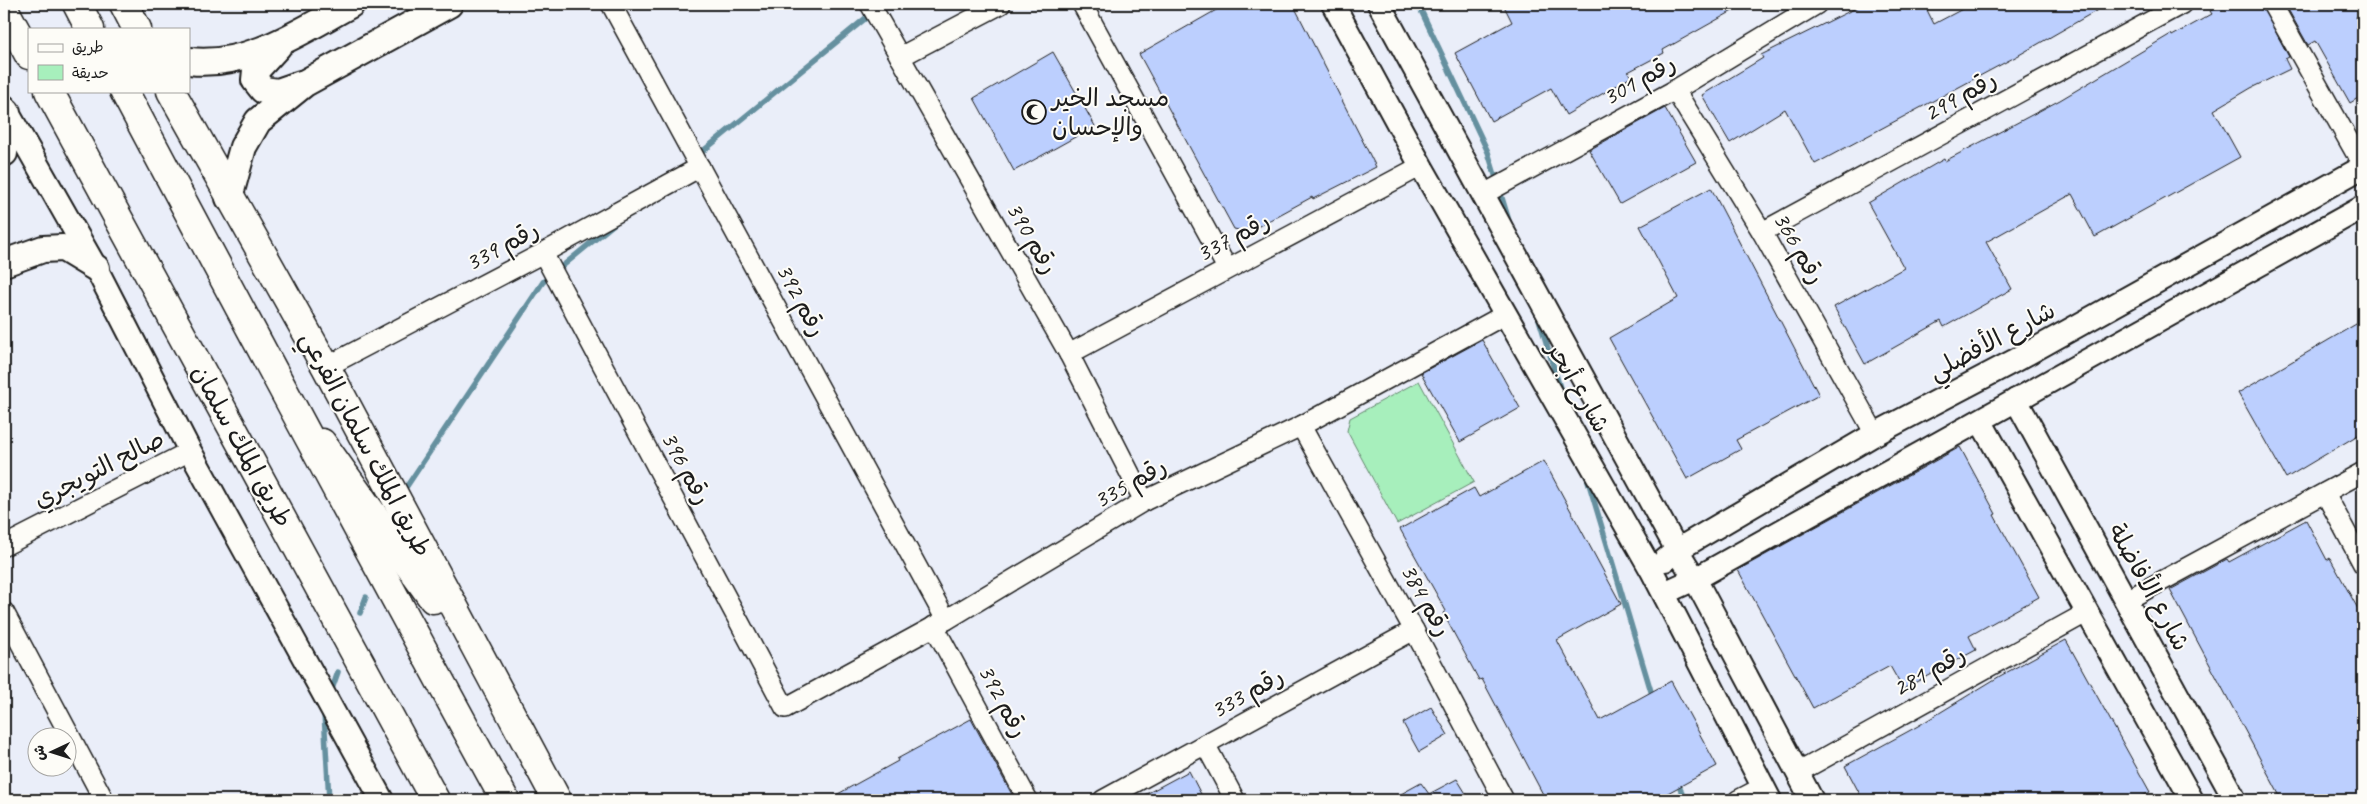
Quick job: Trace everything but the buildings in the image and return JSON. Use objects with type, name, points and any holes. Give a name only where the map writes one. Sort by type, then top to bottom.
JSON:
[{"type":"main road","points":[[77,4],[89,28]]},
{"type":"main road","points":[[124,4],[136,28]]},
{"type":"main road","points":[[190,61],[200,63],[237,59],[282,42],[351,4]]},
{"type":"main road","points":[[282,42],[256,70],[255,80],[263,90],[278,92],[315,79],[449,4]]},
{"type":"main road","points":[[4,9],[28,52]]},
{"type":"main road","points":[[229,198],[244,147],[258,121],[305,83]]},
{"type":"main road","name":"طريق الملك سلمان","points":[[50,92],[435,800]]},
{"type":"main road","points":[[125,92],[287,395],[344,507],[505,800]]},
{"type":"main road","name":"طريق الملك سلمان الفرعي","points":[[172,92],[229,198],[326,367],[556,800]]},
{"type":"main road","points":[[4,153],[5,109]]},
{"type":"main road","points":[[4,263],[43,249],[63,248],[96,268]]},
{"type":"main road","points":[[287,395],[496,687]]},
{"type":"street","name":"رقم 392","points":[[611,4],[700,167],[940,623],[1028,800]]},
{"type":"street","name":"رقم 390","points":[[870,4],[1069,354],[1144,501]]},
{"type":"street","points":[[900,57],[1001,4]]},
{"type":"street","points":[[1082,4],[1227,268]]},
{"type":"street","name":"شارع أبحر","points":[[1333,4],[1421,166],[1664,593],[1766,794]]},
{"type":"street","name":"شارع أبحر","points":[[1380,4],[1482,195],[1677,550],[1695,579],[1812,800]]},
{"type":"street","name":"رقم 301","points":[[1482,195],[1675,90],[1817,4]]},
{"type":"street","name":"رقم 299","points":[[1762,232],[2182,4]]},
{"type":"street","points":[[2272,4],[2363,167]]},
{"type":"street","name":"رقم 366","points":[[1675,90],[1762,232],[1875,434]]},
{"type":"street","points":[[5,109],[96,268],[190,451],[382,800]]},
{"type":"street","name":"رقم 337","points":[[1069,354],[1421,166]]},
{"type":"street","name":"رقم 339","points":[[326,367],[543,253],[700,167]]},
{"type":"street","name":"شارع الأفضلي","points":[[1652,572],[1677,550],[1875,434],[2022,356],[2363,167]]},
{"type":"street","points":[[1664,593],[1695,579],[1981,422],[2016,400],[2363,207]]},
{"type":"street","name":"رقم 396","points":[[543,253],[785,708]]},
{"type":"street","name":"رقم 335","points":[[785,708],[940,623],[1144,501],[1301,426],[1506,314]]},
{"type":"street","name":"شارع الأفاضلة","points":[[2016,400],[2235,800]]},
{"type":"street","points":[[1981,422],[2192,800]]},
{"type":"street","name":"رقم 384","points":[[1301,426],[1414,630],[1504,800]]},
{"type":"street","name":"صالح التويجري","points":[[4,546],[190,451]]},
{"type":"street","points":[[2125,601],[2363,472]]},
{"type":"street","points":[[2325,493],[2363,564]]},
{"type":"street","points":[[4,612],[104,800]]},
{"type":"street","name":"رقم 281","points":[[1797,773],[2086,613]]},
{"type":"street","name":"رقم 333","points":[[1103,800],[1414,630]]},
{"type":"street","points":[[1205,744],[1235,800]]},
{"type":"street","points":[[1738,800],[1766,794]]},
{"type":"green space","points":[[1419,381],[1474,482],[1397,524],[1347,431],[1350,418]]},
{"type":"waterway","points":[[697,156],[883,4]]},
{"type":"waterway","points":[[1418,4],[1488,152],[1510,224]]},
{"type":"waterway","points":[[407,486],[543,282],[615,223]]},
{"type":"waterway","points":[[1538,316],[1561,391]]},
{"type":"waterway","points":[[1586,474],[1653,698]]},
{"type":"waterway","points":[[360,613],[366,597]]},
{"type":"waterway","points":[[332,689],[338,672]]},
{"type":"waterway","points":[[324,713],[329,800]]},
{"type":"waterway","points":[[1678,781],[1684,800]]},
{"type":"place","name":"مسجد الخير والإحسان","points":[[1034,112]]}]
